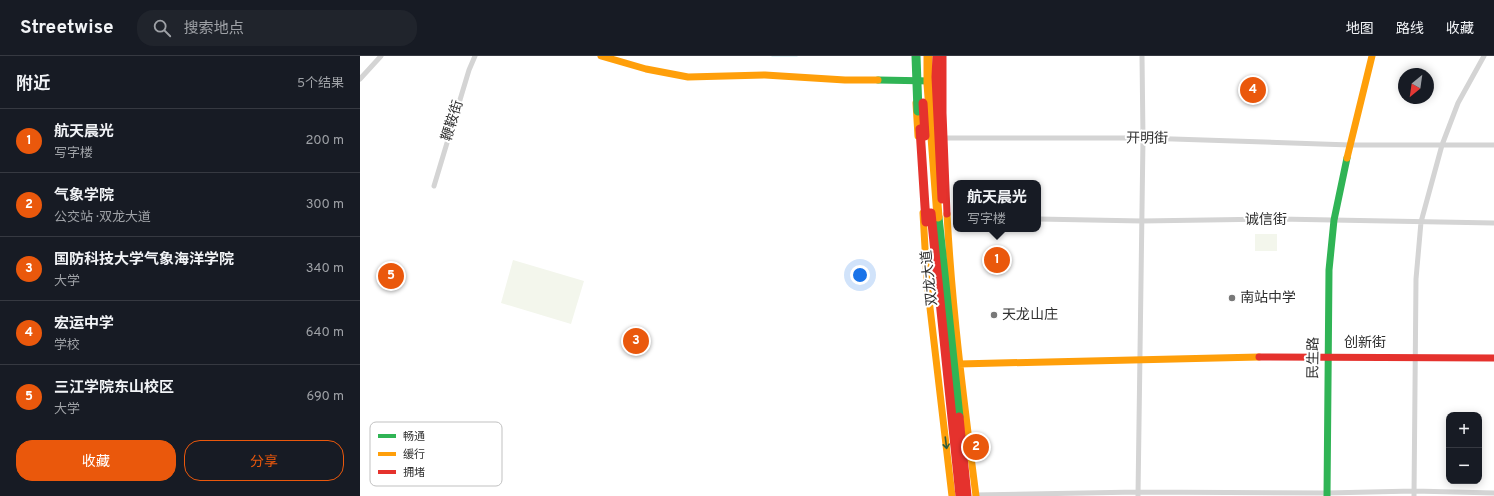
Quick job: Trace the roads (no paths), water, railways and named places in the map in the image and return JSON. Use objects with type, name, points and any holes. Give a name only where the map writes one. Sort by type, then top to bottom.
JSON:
[{"type":"main road","points":[[601,56],[646,69],[688,76],[765,75],[845,80],[942,82]]},
{"type":"main road","points":[[917,56],[918,111],[929,265],[942,370],[952,430]]},
{"type":"main road","name":"双龙大道","points":[[917,56],[915,81],[927,282],[952,496]]},
{"type":"main road","name":"双龙大道","points":[[922,56],[922,88],[936,273],[960,496]]},
{"type":"main road","name":"双龙大道","points":[[928,56],[928,84],[943,272],[973,496]]},
{"type":"main road","points":[[937,56],[936,77],[943,234],[943,272]]},
{"type":"main road","name":"双龙大道","points":[[943,56],[942,82],[944,138],[950,217],[950,271],[973,496]]},
{"type":"main road","name":"民生路","points":[[1327,494],[1329,270],[1334,220],[1350,145],[1372,56]]},
{"type":"main road","name":"创新街","points":[[959,364],[1237,357],[1494,358]]},
{"type":"street","points":[[360,79],[381,56]]},
{"type":"street","name":"鞭鞍街","points":[[434,186],[469,70],[475,56]]},
{"type":"street","points":[[1138,494],[1141,360],[1143,138],[1142,56]]},
{"type":"street","points":[[1414,494],[1416,278],[1421,222],[1442,145],[1458,104],[1484,56]]},
{"type":"street","name":"开明街","points":[[944,138],[1143,138],[1350,145],[1494,145]]},
{"type":"street","name":"诚信街","points":[[1041,219],[1142,221],[1279,219],[1494,223]]},
{"type":"street","points":[[973,496],[1494,493]]},
{"type":"waterway","points":[[772,56],[797,56]]},
{"type":"place","name":"宏运中学","points":[[1253,90]]},
{"type":"place","name":"航天晨光","points":[[997,260]]},
{"type":"place","name":"三江学院东山校区","points":[[391,276]]},
{"type":"place","name":"南站中学","points":[[1232,298]]},
{"type":"place","name":"天龙山庄","points":[[994,315]]},
{"type":"place","name":"国防科技大学气象海洋学院","points":[[636,341]]},
{"type":"place","name":"气象学院","points":[[976,447]]}]
